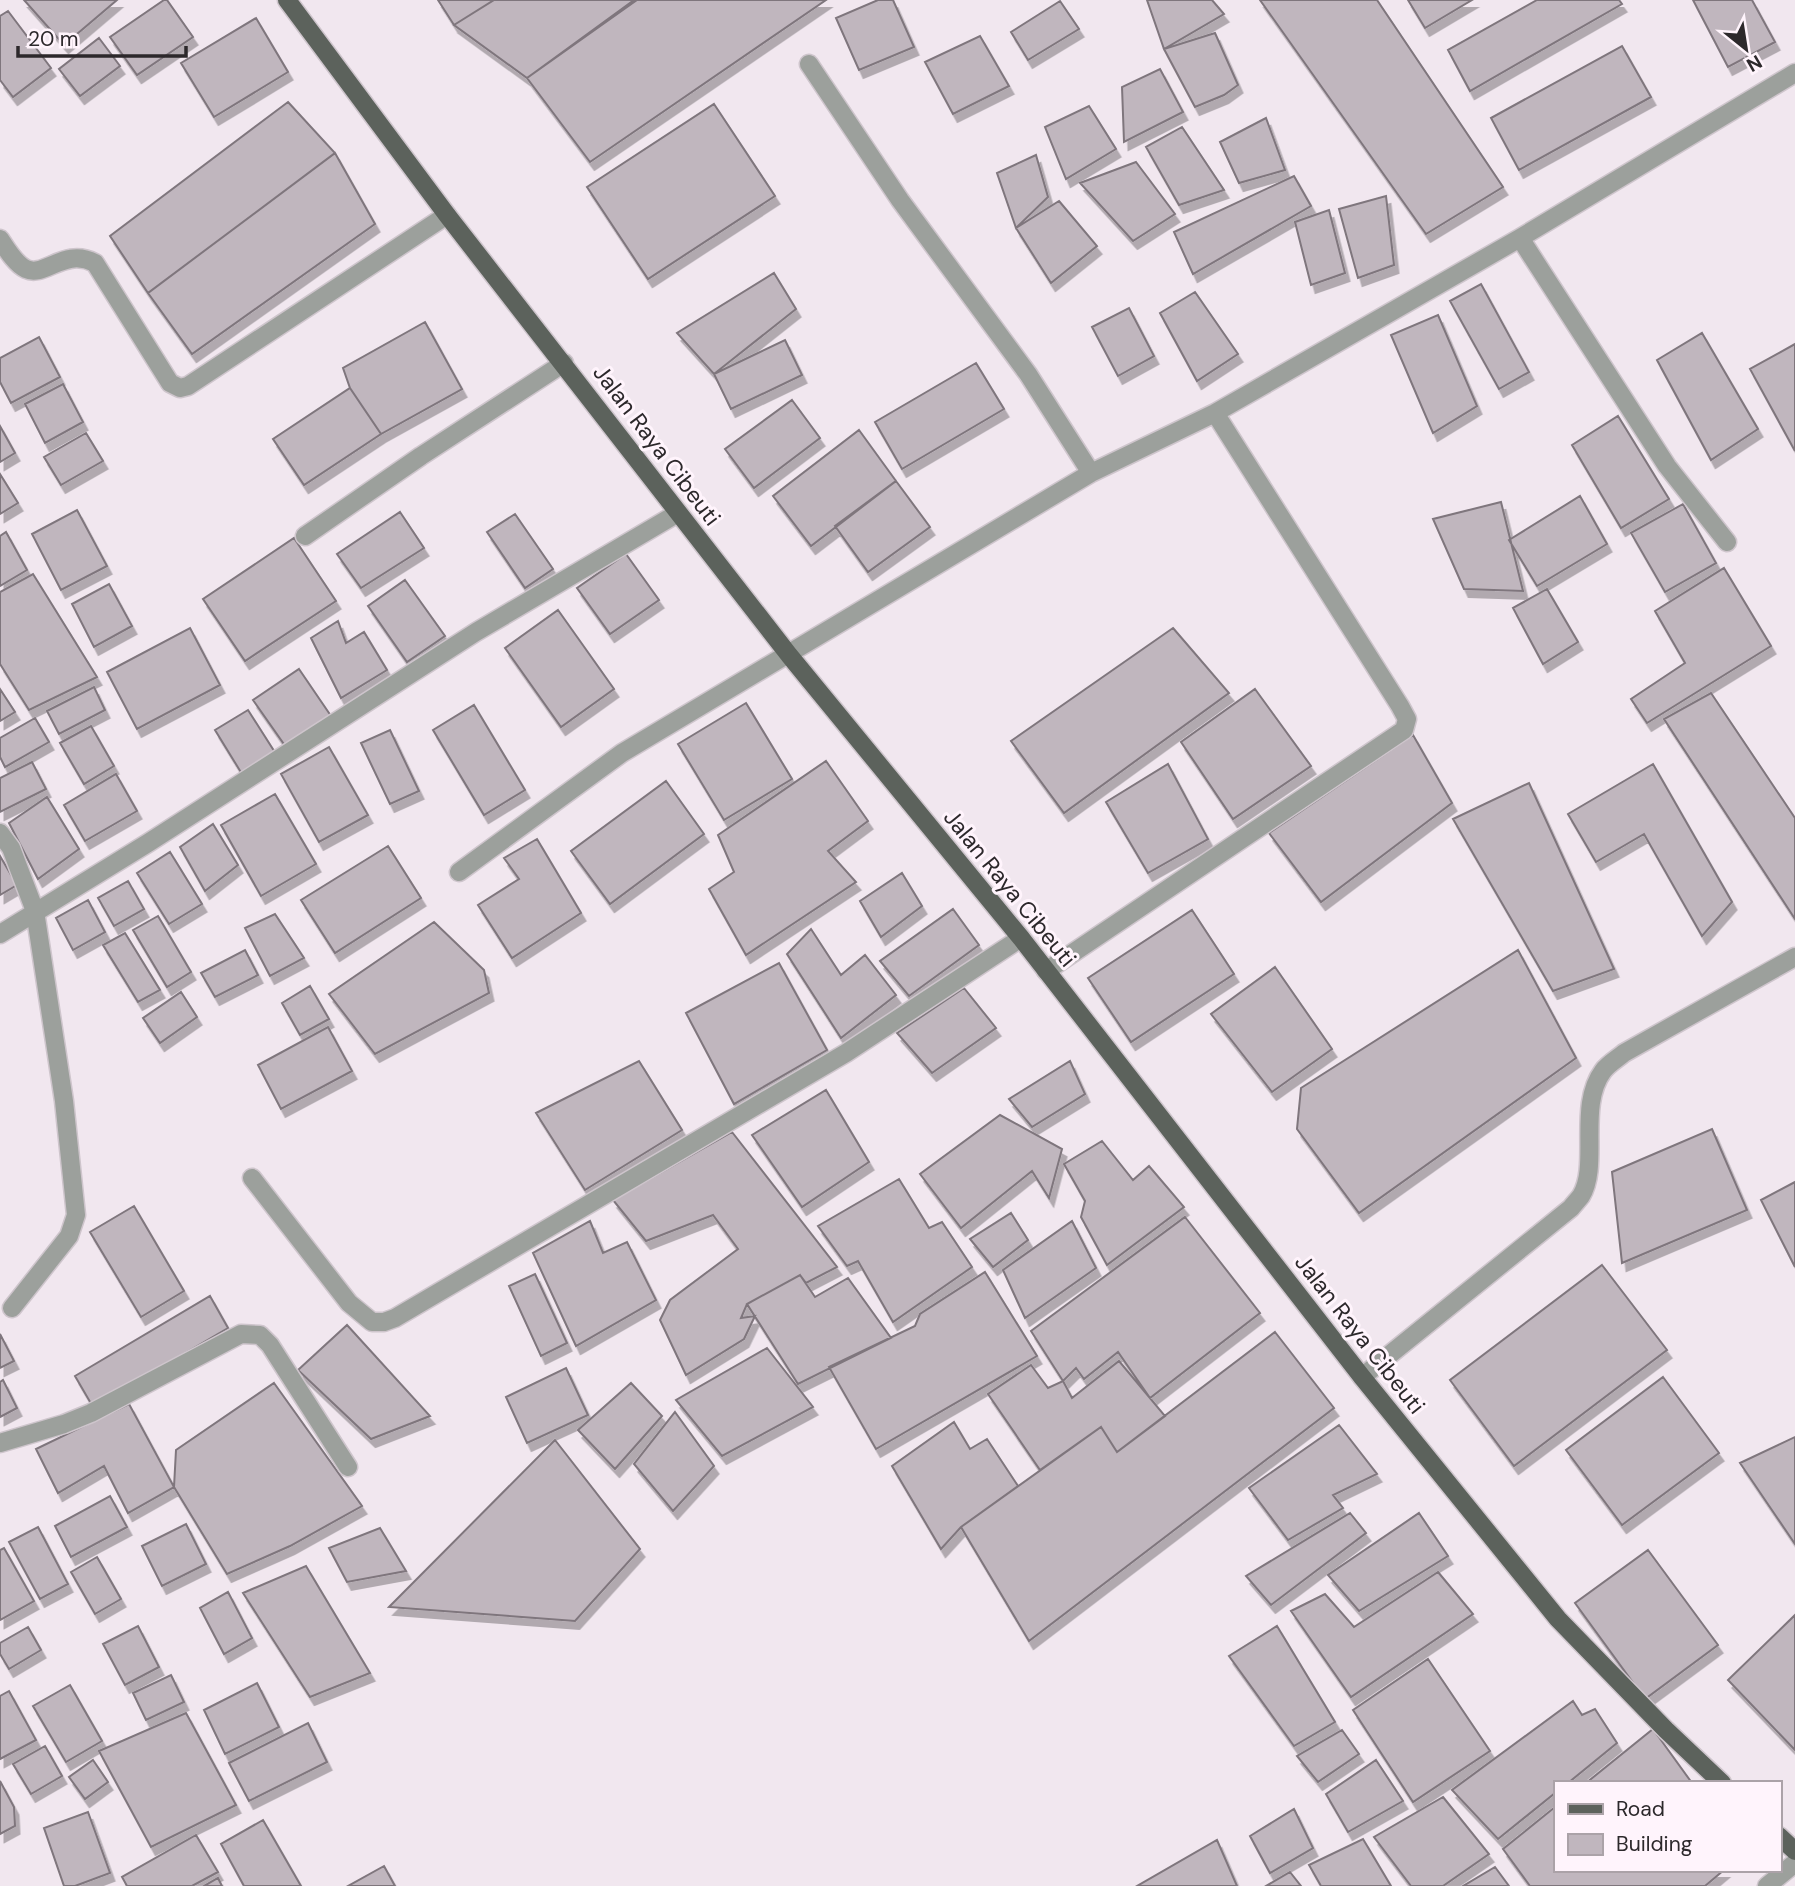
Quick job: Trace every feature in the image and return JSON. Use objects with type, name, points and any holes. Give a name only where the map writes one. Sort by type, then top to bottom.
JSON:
[{"type":"main road","name":"Jalan Raya Cibeuti","points":[[287,0],[447,215],[678,513],[789,655],[1021,938],[1362,1377],[1558,1619],[1666,1731],[1720,1781]]},
{"type":"main road","points":[[1781,1838],[1795,1851]]},
{"type":"street","points":[[809,64],[900,200],[1028,374],[1091,473]]},
{"type":"street","points":[[459,872],[622,753],[1091,473],[1215,413],[1520,239],[1795,73]]},
{"type":"street","points":[[0,239],[25,269],[37,271],[68,258],[84,257],[95,263],[170,383],[180,388],[188,386],[447,215]]},
{"type":"street","points":[[1520,239],[1667,466],[1727,542]]},
{"type":"street","points":[[305,536],[564,363]]},
{"type":"street","points":[[1046,971],[1404,730],[1407,719],[1400,706],[1215,413]]},
{"type":"street","points":[[0,934],[148,844],[476,632],[678,513]]},
{"type":"street","points":[[0,833],[11,848],[35,911],[64,1101],[76,1216],[69,1236],[12,1308]]},
{"type":"street","points":[[251,1178],[349,1303],[372,1322],[384,1322],[846,1053],[1021,938]]},
{"type":"street","points":[[1362,1377],[1571,1208],[1583,1194],[1587,1176],[1590,1105],[1604,1070],[1624,1054],[1795,957]]},
{"type":"street","points":[[0,1443],[91,1413],[241,1334],[260,1335],[270,1345],[348,1468]]},
{"type":"street","points":[[1767,1886],[1795,1863]]},
{"type":"building","points":[[24,0],[117,0],[64,45]]},
{"type":"building","points":[[167,0],[193,37],[137,75],[110,37]]},
{"type":"building","points":[[438,0],[494,0],[454,25]]},
{"type":"building","points":[[494,0],[634,0],[527,78],[454,25]]},
{"type":"building","points":[[637,0],[826,0],[590,162],[527,78]]},
{"type":"building","points":[[878,0],[893,0],[914,47],[859,70],[836,18]]},
{"type":"building","points":[[1147,0],[1212,0],[1224,14],[1164,49]]},
{"type":"building","points":[[1260,0],[1377,0],[1503,187],[1426,234]]},
{"type":"building","points":[[1408,0],[1472,0],[1425,28]]},
{"type":"building","points":[[1537,0],[1619,0],[1622,4],[1470,91],[1448,50]]},
{"type":"building","points":[[1693,0],[1752,0],[1775,42],[1728,67]]},
{"type":"building","points":[[1060,1],[1079,29],[1028,60],[1011,32]]},
{"type":"building","points":[[8,11],[51,68],[13,97],[0,80],[0,16]]},
{"type":"building","points":[[256,18],[288,72],[214,117],[181,63]]},
{"type":"building","points":[[1215,33],[1238,85],[1224,95],[1195,107],[1164,49]]},
{"type":"building","points":[[980,36],[1009,86],[953,114],[925,62]]},
{"type":"building","points":[[99,38],[120,66],[80,96],[59,69]]},
{"type":"building","points":[[1622,46],[1651,97],[1519,170],[1491,118]]},
{"type":"building","points":[[1160,69],[1183,112],[1124,142],[1122,87]]},
{"type":"building","points":[[288,102],[335,153],[148,293],[110,236]]},
{"type":"building","points":[[714,104],[775,196],[648,279],[587,187]]},
{"type":"building","points":[[1089,106],[1116,149],[1066,179],[1045,127]]},
{"type":"building","points":[[1266,118],[1285,170],[1239,183],[1220,142]]},
{"type":"building","points":[[1182,127],[1224,190],[1179,205],[1146,147]]},
{"type":"building","points":[[335,153],[375,224],[192,354],[148,293]]},
{"type":"building","points":[[1036,155],[1048,197],[1016,228],[997,173]]},
{"type":"building","points":[[1136,162],[1175,214],[1133,241],[1080,183]]},
{"type":"building","points":[[1294,176],[1311,206],[1193,274],[1174,232]]},
{"type":"building","points":[[1386,196],[1394,265],[1358,278],[1339,209]]},
{"type":"building","points":[[1059,201],[1097,246],[1051,283],[1016,228]]},
{"type":"building","points":[[1329,210],[1345,273],[1311,285],[1295,222]]},
{"type":"building","points":[[774,273],[796,309],[714,374],[677,333]]},
{"type":"building","points":[[1481,284],[1529,372],[1499,389],[1450,301]]},
{"type":"building","points":[[1195,292],[1238,354],[1197,381],[1160,313]]},
{"type":"building","points":[[1129,308],[1154,356],[1118,376],[1092,327]]},
{"type":"building","points":[[1438,315],[1477,406],[1433,433],[1391,335]]},
{"type":"building","points":[[425,322],[462,389],[381,434],[350,388],[343,368]]},
{"type":"building","points":[[1702,333],[1758,429],[1711,460],[1657,360]]},
{"type":"building","points":[[39,337],[60,377],[11,403],[0,382],[0,358]]},
{"type":"building","points":[[785,340],[802,375],[731,409],[714,374]]},
{"type":"building","points":[[1795,344],[1795,451],[1750,369]]},
{"type":"building","points":[[976,363],[1004,409],[902,469],[875,422]]},
{"type":"building","points":[[63,384],[83,422],[45,443],[25,404]]},
{"type":"building","points":[[350,388],[381,434],[304,485],[273,439]]},
{"type":"building","points":[[792,400],[820,438],[754,488],[725,449]]},
{"type":"building","points":[[1618,416],[1669,499],[1621,528],[1572,445]]},
{"type":"building","points":[[0,426],[15,453],[0,462]]},
{"type":"building","points":[[859,430],[896,481],[811,546],[773,496]]},
{"type":"building","points":[[86,433],[103,461],[61,485],[44,457]]},
{"type":"building","points":[[0,474],[18,503],[0,514]]},
{"type":"building","points":[[896,481],[930,527],[868,572],[835,526]]},
{"type":"building","points":[[1580,496],[1607,544],[1537,586],[1509,540]]},
{"type":"building","points":[[1501,502],[1523,591],[1464,589],[1433,519]]},
{"type":"building","points":[[1683,504],[1716,563],[1665,592],[1631,533]]},
{"type":"building","points":[[77,510],[107,566],[61,590],[32,534]]},
{"type":"building","points":[[400,512],[424,548],[361,588],[337,554]]},
{"type":"building","points":[[515,514],[553,569],[525,588],[487,532]]},
{"type":"building","points":[[6,532],[27,570],[0,586],[0,536]]},
{"type":"building","points":[[294,538],[336,601],[245,661],[203,599]]},
{"type":"building","points":[[626,554],[659,600],[610,634],[577,588]]},
{"type":"building","points":[[1724,568],[1771,646],[1647,723],[1631,699],[1685,663],[1655,611]]},
{"type":"building","points":[[33,574],[97,677],[29,710],[0,664],[0,592]]},
{"type":"building","points":[[405,580],[445,636],[407,662],[368,606]]},
{"type":"building","points":[[109,584],[132,626],[94,647],[72,604]]},
{"type":"building","points":[[1547,589],[1578,642],[1543,664],[1513,608]]},
{"type":"building","points":[[558,610],[614,689],[561,727],[505,648]]},
{"type":"building","points":[[338,621],[346,643],[364,632],[387,670],[341,698],[311,638]]},
{"type":"building","points":[[190,628],[220,685],[137,729],[107,672]]},
{"type":"building","points":[[1173,628],[1229,693],[1064,813],[1011,741]]},
{"type":"building","points":[[299,669],[331,716],[286,747],[253,700]]},
{"type":"building","points":[[94,687],[105,710],[59,734],[47,711]]},
{"type":"building","points":[[0,689],[15,712],[0,721]]},
{"type":"building","points":[[1255,689],[1311,766],[1233,819],[1181,742]]},
{"type":"building","points":[[1711,693],[1795,818],[1795,919],[1664,719]]},
{"type":"building","points":[[746,703],[792,779],[724,820],[678,744]]},
{"type":"building","points":[[474,705],[525,790],[484,815],[433,730]]},
{"type":"building","points":[[248,710],[276,754],[242,774],[215,730]]},
{"type":"building","points":[[35,718],[49,742],[5,767],[0,757],[0,738]]},
{"type":"building","points":[[91,726],[114,766],[84,784],[60,743]]},
{"type":"building","points":[[390,730],[419,791],[390,804],[361,743]]},
{"type":"building","points":[[1413,735],[1452,803],[1321,902],[1269,833]]},
{"type":"building","points":[[329,747],[368,815],[319,842],[281,774]]},
{"type":"building","points":[[826,761],[868,821],[828,851],[856,882],[746,955],[709,889],[734,872],[718,835]]},
{"type":"building","points":[[32,762],[46,789],[0,812],[0,778]]},
{"type":"building","points":[[1168,764],[1208,839],[1148,873],[1106,802]]},
{"type":"building","points":[[1653,764],[1732,902],[1702,936],[1644,834],[1596,862],[1568,814]]},
{"type":"building","points":[[116,774],[137,811],[85,841],[64,805]]},
{"type":"building","points":[[666,781],[704,834],[610,904],[571,851]]},
{"type":"building","points":[[1529,783],[1614,969],[1553,991],[1453,819]]},
{"type":"building","points":[[275,794],[316,864],[261,896],[221,825]]},
{"type":"building","points":[[47,797],[79,849],[38,879],[9,823]]},
{"type":"building","points":[[213,824],[238,865],[205,891],[180,847]]},
{"type":"building","points":[[537,839],[581,913],[512,958],[478,905],[519,879],[504,858]]},
{"type":"building","points":[[388,846],[421,898],[335,953],[301,900]]},
{"type":"building","points":[[170,852],[202,904],[169,924],[137,873]]},
{"type":"building","points":[[0,856],[17,885],[0,895]]},
{"type":"building","points":[[902,873],[922,906],[881,937],[860,901]]},
{"type":"building","points":[[128,881],[144,909],[114,926],[98,898]]},
{"type":"building","points":[[88,900],[105,932],[73,950],[56,918]]},
{"type":"building","points":[[953,909],[979,945],[909,996],[880,961]]},
{"type":"building","points":[[1192,910],[1234,974],[1131,1042],[1088,978]]},
{"type":"building","points":[[275,914],[304,958],[270,976],[245,928]]},
{"type":"building","points":[[158,916],[191,972],[167,987],[133,930]]},
{"type":"building","points":[[434,922],[484,970],[489,993],[375,1054],[329,994]]},
{"type":"building","points":[[811,929],[841,975],[865,955],[896,995],[841,1038],[787,954]]},
{"type":"building","points":[[125,933],[160,990],[138,1002],[103,945]]},
{"type":"building","points":[[245,950],[258,975],[215,997],[201,973]]},
{"type":"building","points":[[1518,950],[1576,1058],[1359,1213],[1297,1129],[1301,1088]]},
{"type":"building","points":[[779,963],[827,1050],[734,1104],[686,1013]]},
{"type":"building","points":[[1275,967],[1332,1049],[1272,1092],[1211,1014]]},
{"type":"building","points":[[310,986],[329,1019],[300,1035],[282,1003]]},
{"type":"building","points":[[964,988],[996,1028],[932,1073],[897,1033]]},
{"type":"building","points":[[181,992],[197,1017],[160,1043],[143,1018]]},
{"type":"building","points":[[328,1027],[352,1071],[281,1109],[258,1065]]},
{"type":"building","points":[[639,1061],[682,1130],[585,1190],[536,1113]]},
{"type":"building","points":[[1070,1061],[1085,1094],[1032,1127],[1009,1099]]},
{"type":"building","points":[[826,1090],[869,1162],[802,1207],[752,1135]]},
{"type":"building","points":[[1000,1115],[1062,1149],[1049,1198],[1032,1171],[961,1228],[920,1174]]},
{"type":"building","points":[[1712,1129],[1747,1210],[1622,1263],[1612,1172]]},
{"type":"building","points":[[732,1132],[837,1267],[806,1283],[800,1275],[747,1304],[741,1318],[755,1316],[744,1339],[686,1375],[660,1320],[670,1300],[738,1249],[713,1215],[646,1241],[613,1200]]},
{"type":"building","points":[[1102,1141],[1133,1180],[1149,1166],[1184,1207],[1107,1265],[1081,1217],[1085,1201],[1064,1164]]},
{"type":"building","points":[[899,1179],[929,1228],[942,1222],[972,1267],[893,1322],[858,1261],[847,1266],[818,1226]]},
{"type":"building","points":[[1795,1182],[1795,1267],[1761,1200]]},
{"type":"building","points":[[134,1206],[184,1291],[141,1317],[90,1232]]},
{"type":"building","points":[[1011,1213],[1028,1240],[993,1267],[970,1239]]},
{"type":"building","points":[[1185,1217],[1260,1313],[1150,1398],[1118,1352],[1084,1379],[1076,1368],[1063,1381],[1031,1331]]},
{"type":"building","points":[[590,1221],[603,1253],[627,1242],[656,1300],[576,1346],[533,1253]]},
{"type":"building","points":[[1072,1221],[1096,1268],[1025,1318],[1003,1270]]},
{"type":"building","points":[[1602,1265],[1667,1350],[1514,1466],[1450,1380]]},
{"type":"building","points":[[985,1272],[1037,1356],[876,1449],[829,1367],[915,1326],[920,1314]]},
{"type":"building","points":[[535,1274],[567,1343],[541,1356],[509,1286]]},
{"type":"building","points":[[800,1275],[815,1297],[848,1278],[891,1338],[798,1384],[747,1304]]},
{"type":"building","points":[[210,1296],[228,1328],[93,1407],[75,1376]]},
{"type":"building","points":[[347,1325],[430,1416],[371,1439],[298,1370]]},
{"type":"building","points":[[1275,1332],[1334,1408],[1029,1641],[961,1527],[1101,1427],[1117,1452]]},
{"type":"building","points":[[0,1334],[14,1361],[0,1368]]},
{"type":"building","points":[[767,1348],[813,1407],[722,1456],[676,1400]]},
{"type":"building","points":[[1119,1361],[1165,1416],[1117,1452],[1101,1427],[1040,1470],[988,1394],[1031,1365],[1048,1388],[1063,1381],[1072,1398]]},
{"type":"building","points":[[566,1368],[588,1415],[527,1443],[506,1397]]},
{"type":"building","points":[[1663,1377],[1719,1453],[1622,1525],[1566,1450]]},
{"type":"building","points":[[3,1380],[17,1408],[0,1417],[0,1382]]},
{"type":"building","points":[[274,1383],[362,1506],[290,1546],[227,1574],[174,1487],[176,1450]]},
{"type":"building","points":[[631,1383],[662,1416],[615,1469],[578,1430]]},
{"type":"building","points":[[129,1404],[174,1487],[128,1513],[104,1466],[58,1493],[36,1449]]},
{"type":"building","points":[[675,1412],[714,1466],[673,1511],[634,1464]]},
{"type":"building","points":[[954,1422],[970,1449],[987,1439],[1018,1486],[961,1527],[941,1549],[892,1466]]},
{"type":"building","points":[[1339,1425],[1377,1474],[1333,1495],[1343,1508],[1288,1540],[1249,1488]]},
{"type":"building","points":[[1795,1437],[1795,1544],[1740,1463]]},
{"type":"building","points":[[555,1440],[640,1549],[575,1621],[389,1607]]},
{"type":"building","points":[[110,1496],[127,1527],[71,1557],[55,1526]]},
{"type":"building","points":[[1350,1513],[1366,1533],[1271,1605],[1246,1576]]},
{"type":"building","points":[[1419,1513],[1448,1556],[1359,1611],[1328,1575]]},
{"type":"building","points":[[186,1524],[206,1564],[162,1586],[142,1546]]},
{"type":"building","points":[[38,1527],[68,1584],[40,1599],[9,1542]]},
{"type":"building","points":[[380,1528],[406,1571],[347,1582],[329,1548]]},
{"type":"building","points":[[4,1548],[34,1601],[0,1620],[0,1550]]},
{"type":"building","points":[[1648,1550],[1718,1645],[1645,1699],[1575,1603]]},
{"type":"building","points":[[97,1557],[121,1599],[95,1614],[71,1572]]},
{"type":"building","points":[[306,1566],[370,1673],[310,1697],[243,1593]]},
{"type":"building","points":[[1438,1572],[1473,1614],[1351,1697],[1291,1611],[1325,1594],[1354,1627]]},
{"type":"building","points":[[228,1592],[252,1638],[224,1654],[200,1608]]},
{"type":"building","points":[[1795,1615],[1795,1750],[1728,1680]]},
{"type":"building","points":[[138,1626],[159,1667],[125,1685],[103,1644]]},
{"type":"building","points":[[1277,1626],[1335,1722],[1294,1746],[1229,1656]]},
{"type":"building","points":[[28,1627],[41,1650],[9,1669],[0,1654],[0,1643]]},
{"type":"building","points":[[1428,1659],[1490,1751],[1413,1802],[1353,1710]]},
{"type":"building","points":[[171,1675],[184,1702],[146,1720],[133,1693]]},
{"type":"building","points":[[257,1683],[279,1727],[225,1754],[204,1710]]},
{"type":"building","points":[[70,1685],[102,1741],[66,1762],[33,1706]]},
{"type":"building","points":[[9,1691],[36,1740],[0,1759],[0,1696]]},
{"type":"building","points":[[1573,1701],[1582,1715],[1595,1709],[1617,1743],[1570,1781],[1554,1781],[1554,1794],[1498,1839],[1452,1790]]},
{"type":"building","points":[[186,1713],[236,1805],[151,1847],[99,1751]]},
{"type":"building","points":[[308,1723],[327,1762],[249,1801],[229,1763]]},
{"type":"building","points":[[1653,1729],[1691,1781],[1588,1781]]},
{"type":"building","points":[[1342,1730],[1359,1754],[1318,1782],[1297,1756]]},
{"type":"building","points":[[45,1746],[62,1776],[31,1794],[13,1764]]},
{"type":"building","points":[[93,1760],[108,1782],[85,1799],[69,1777]]},
{"type":"building","points":[[1376,1760],[1403,1801],[1348,1832],[1326,1794]]},
{"type":"building","points":[[0,1781],[14,1807],[15,1826],[0,1834]]},
{"type":"building","points":[[1443,1797],[1489,1854],[1443,1886],[1411,1886],[1374,1837]]},
{"type":"building","points":[[1554,1808],[1554,1872],[1722,1872],[1705,1886],[1530,1886],[1503,1849]]},
{"type":"building","points":[[1294,1809],[1313,1848],[1270,1873],[1250,1836]]},
{"type":"building","points":[[88,1812],[110,1873],[75,1886],[64,1886],[44,1828]]},
{"type":"building","points":[[263,1820],[301,1886],[244,1886],[221,1844]]},
{"type":"building","points":[[196,1835],[218,1872],[192,1886],[127,1886],[122,1877]]},
{"type":"building","points":[[1363,1839],[1391,1886],[1321,1886],[1309,1865]]},
{"type":"building","points":[[1217,1840],[1237,1886],[1137,1886]]},
{"type":"building","points":[[384,1866],[395,1886],[348,1886]]},
{"type":"building","points":[[1495,1867],[1509,1886],[1463,1886]]},
{"type":"building","points":[[1290,1872],[1301,1886],[1266,1886]]},
{"type":"building","points":[[218,1878],[222,1886],[204,1886]]}]
